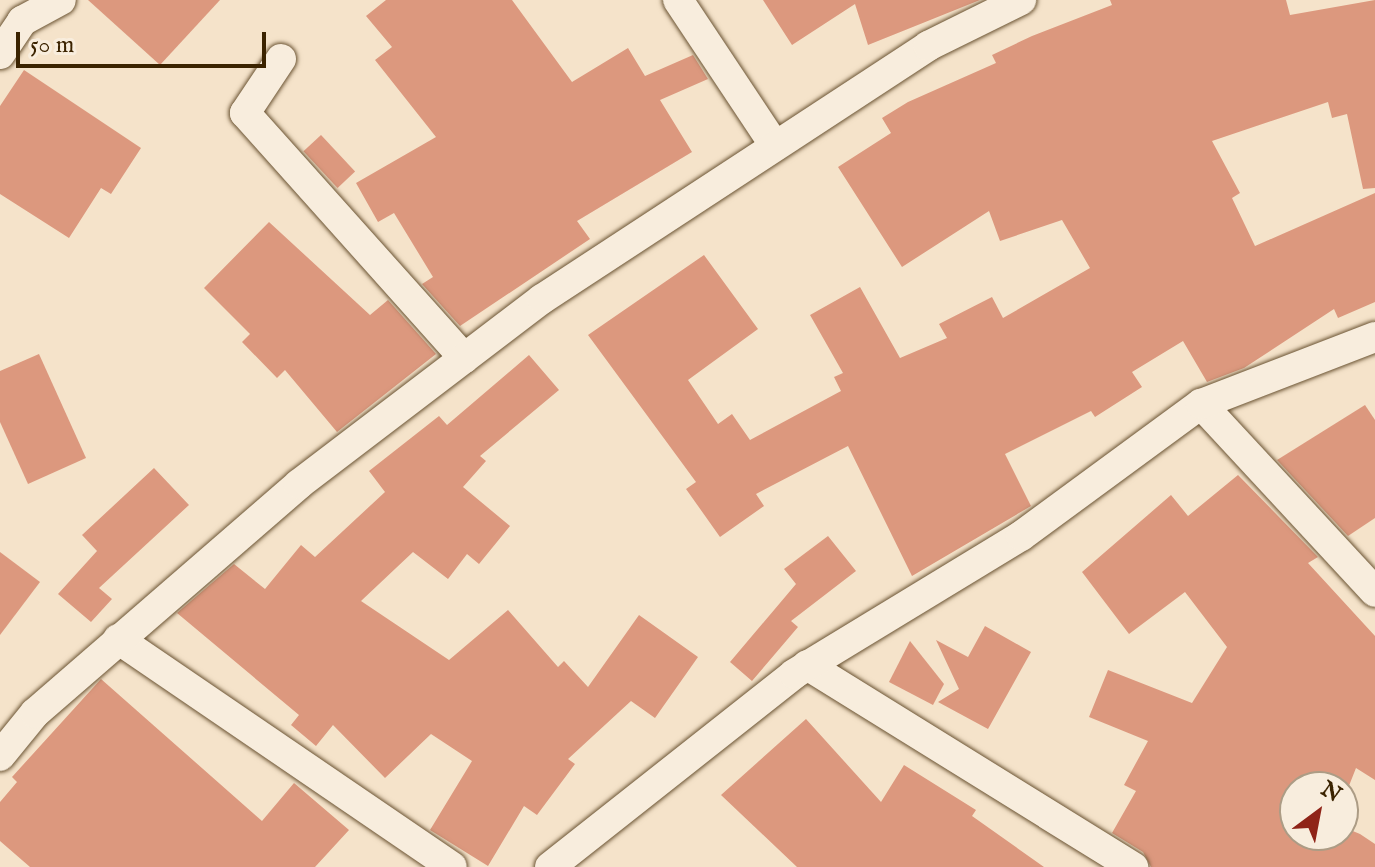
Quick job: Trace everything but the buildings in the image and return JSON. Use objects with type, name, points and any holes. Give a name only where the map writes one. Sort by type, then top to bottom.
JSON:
[{"type":"street","points":[[0,54],[22,21],[61,0]]},
{"type":"street","points":[[678,0],[773,143]]},
{"type":"street","points":[[0,756],[118,639],[299,484],[464,358],[773,143],[928,46],[1021,0]]},
{"type":"street","points":[[281,59],[245,113],[464,358]]},
{"type":"street","points":[[550,867],[807,665],[1021,536],[1201,404],[1375,337]]},
{"type":"street","points":[[1201,404],[1375,592]]},
{"type":"street","points":[[118,639],[452,867]]},
{"type":"street","points":[[807,665],[1133,867]]}]
